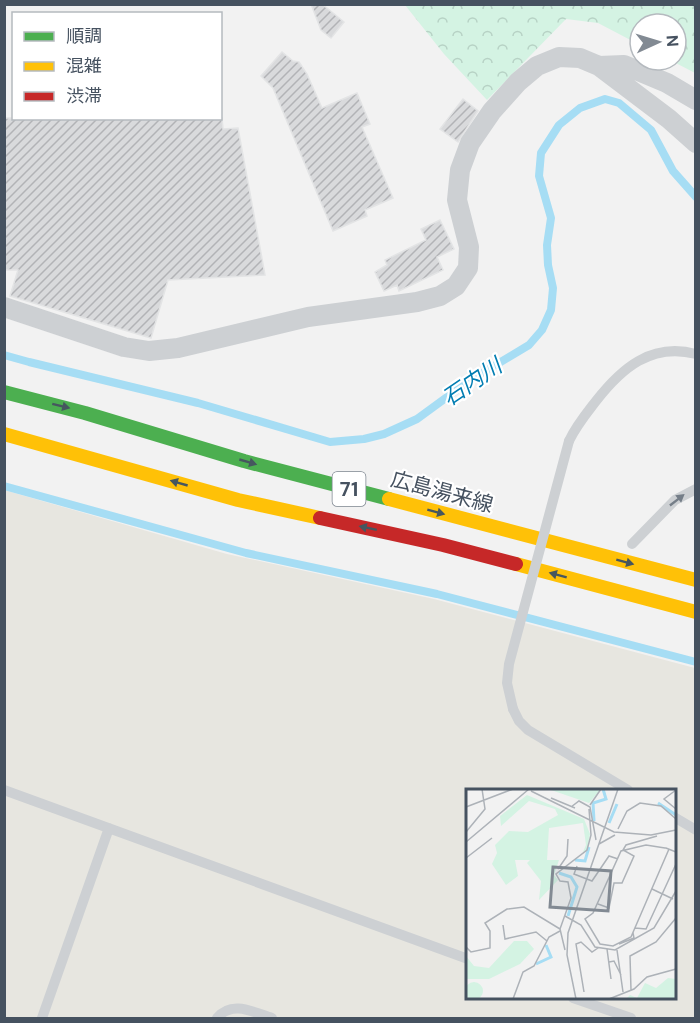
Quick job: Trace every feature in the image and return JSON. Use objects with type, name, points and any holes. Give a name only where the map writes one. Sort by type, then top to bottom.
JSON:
[{"type":"main road","name":"広島湯来線","points":[[4,392],[85,412],[244,461],[696,580]]},
{"type":"main road","name":"71","points":[[4,434],[238,500],[443,545],[696,612]]},
{"type":"main road","points":[[337,486],[430,495]]},
{"type":"main road","points":[[532,518],[565,526]]},
{"type":"street","points":[[4,308],[124,347],[149,351],[178,348],[308,317],[417,303],[440,296],[456,286],[468,268],[469,247],[457,200],[460,170],[470,143],[492,111],[518,82],[537,66],[559,57],[580,58],[598,66],[669,119],[696,143]]},
{"type":"street","points":[[598,66],[624,65],[667,83],[696,100]]},
{"type":"lane","points":[[626,789],[528,730],[519,721],[513,709],[507,683],[509,664],[569,441],[581,420],[611,381],[632,364],[643,358],[666,352],[696,354]]},
{"type":"lane","points":[[631,544],[675,500],[696,489]]},
{"type":"lane","points":[[4,790],[466,958]]},
{"type":"lane","points":[[676,818],[696,830]]},
{"type":"lane","points":[[42,1018],[110,828]]},
{"type":"lane","points":[[576,999],[631,1018]]},
{"type":"lane","points":[[217,1018],[227,1009],[236,1008],[272,1018]]},
{"type":"shaded area","points":[[4,490],[227,554],[434,599],[695,668],[695,1018],[5,1018]]},
{"type":"green space","points":[[405,5],[695,5],[695,73],[688,69],[688,12],[628,12],[628,39],[598,23],[566,19],[487,100],[444,54]]},
{"type":"building","points":[[311,4],[322,4],[344,22],[331,38],[321,30]]},
{"type":"building","points":[[282,52],[293,61],[299,62],[322,108],[357,93],[370,124],[362,127],[393,198],[365,210],[367,216],[333,231],[273,88],[261,76]]},
{"type":"building","points":[[463,99],[478,111],[458,142],[440,129]]},
{"type":"building","points":[[4,118],[12,118],[12,120],[222,120],[222,118],[223,129],[238,128],[265,275],[168,280],[151,338],[10,296],[18,270],[4,270]]},
{"type":"building","points":[[440,220],[454,249],[437,257],[443,270],[399,291],[397,285],[384,291],[375,272],[387,265],[385,260],[426,240],[421,229]]},
{"type":"waterway","name":"石内川","points":[[4,355],[198,403],[330,442],[364,439],[384,434],[417,419],[469,381],[529,345],[542,330],[551,310],[553,288],[547,245],[551,218],[539,176],[541,153],[559,125],[580,108],[605,99],[619,103],[651,130],[673,171],[696,197]]},
{"type":"waterway","points":[[4,486],[246,553],[437,594],[696,662]]},
{"type":"traffic: fast","points":[[4,392],[85,413],[244,461],[389,499]]},
{"type":"traffic: slow","points":[[4,434],[238,500],[320,518]]},
{"type":"traffic: slow","points":[[389,499],[696,580]]},
{"type":"traffic: slow","points":[[516,564],[696,612]]},
{"type":"traffic: jam","points":[[320,518],[443,545],[516,564]]}]
